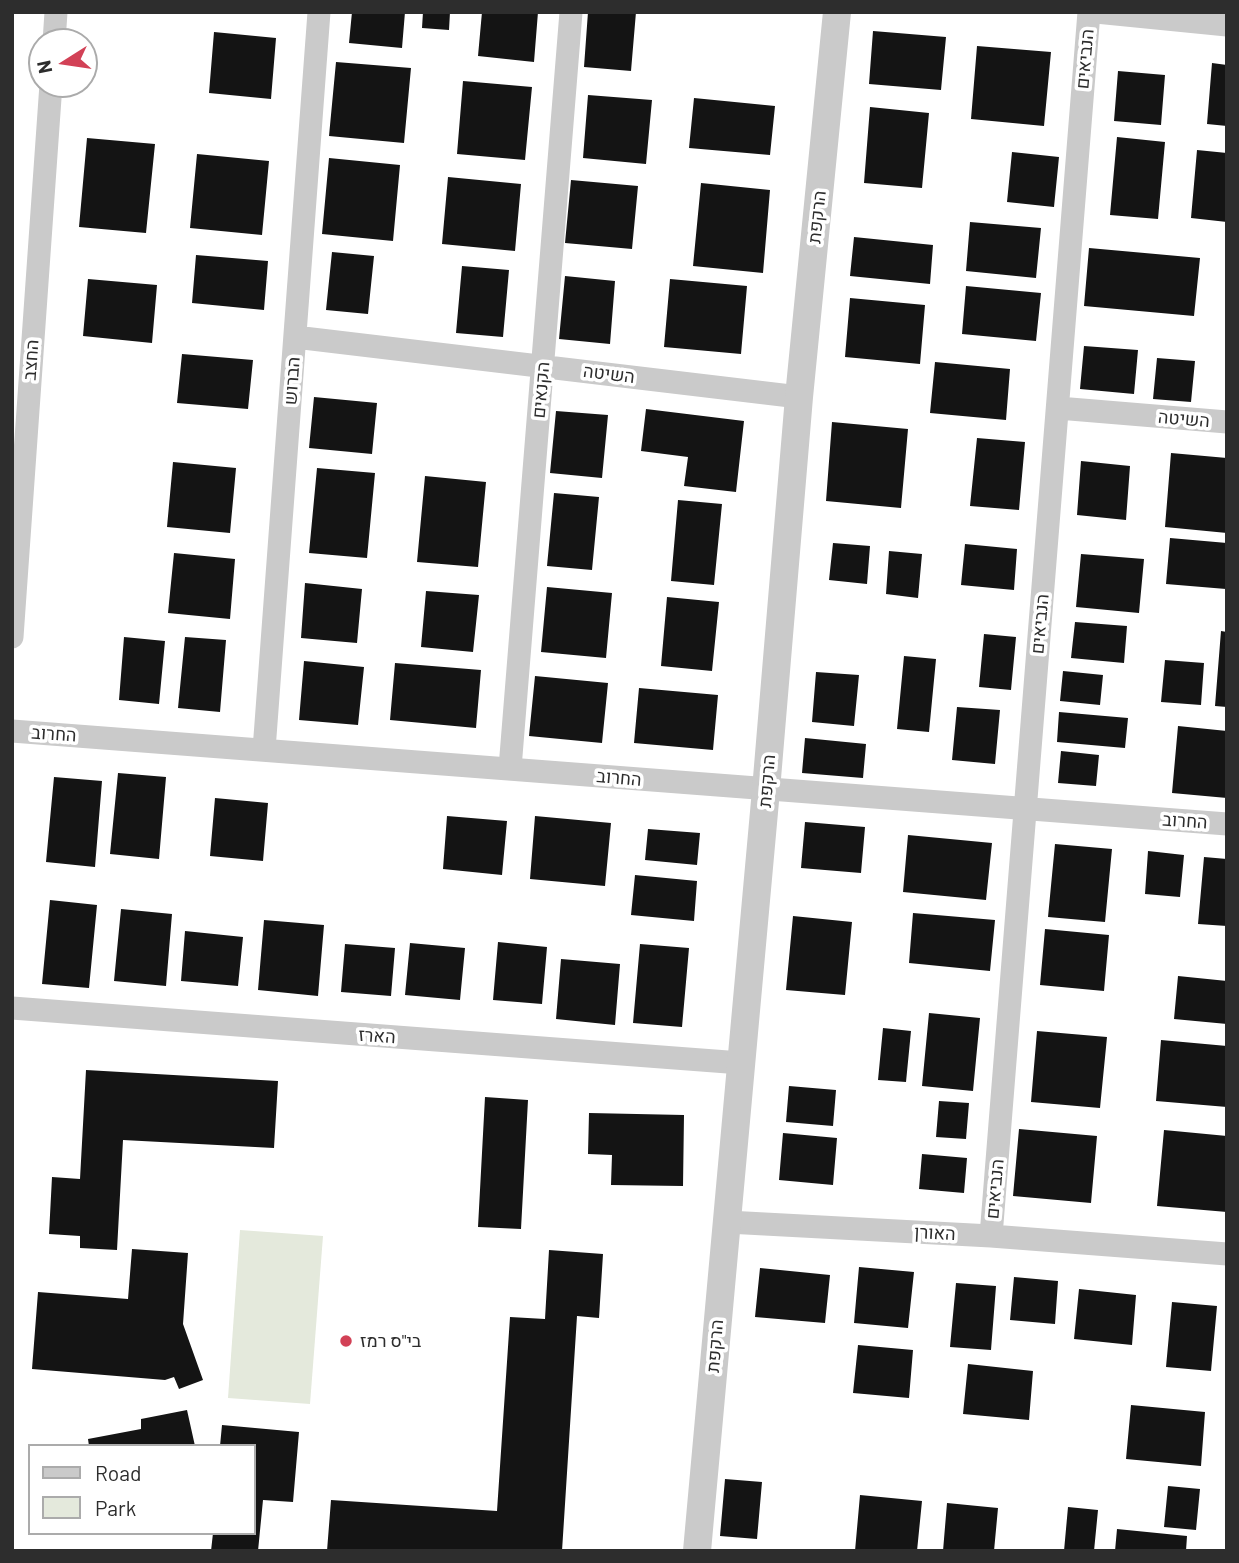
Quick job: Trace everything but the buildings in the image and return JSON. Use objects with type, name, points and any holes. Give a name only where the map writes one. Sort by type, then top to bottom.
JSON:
[{"type":"street","name":"הברוש","points":[[264,750],[319,12]]},
{"type":"street","name":"הקנאים","points":[[510,768],[571,12]]},
{"type":"street","name":"הרקפת","points":[[697,1551],[799,397],[837,12]]},
{"type":"street","name":"הנביאים","points":[[991,1236],[1089,12]]},
{"type":"street","points":[[1096,12],[1160,15],[1227,24]]},
{"type":"street","name":"החצב","points":[[12,637],[16,516],[50,98]]},
{"type":"street","name":"השיטה","points":[[295,337],[799,397]]},
{"type":"street","name":"השיטה","points":[[1058,408],[1227,422]]},
{"type":"street","name":"החרוב","points":[[12,731],[1227,824]]},
{"type":"street","name":"הארז","points":[[12,1008],[741,1063]]},
{"type":"street","name":"האורן","points":[[727,1222],[991,1236],[1227,1254]]},
{"type":"green space","points":[[240,1230],[323,1236],[310,1404],[228,1398]]},
{"type":"place","name":"בי\"ס רמז","points":[[346,1341]]}]
